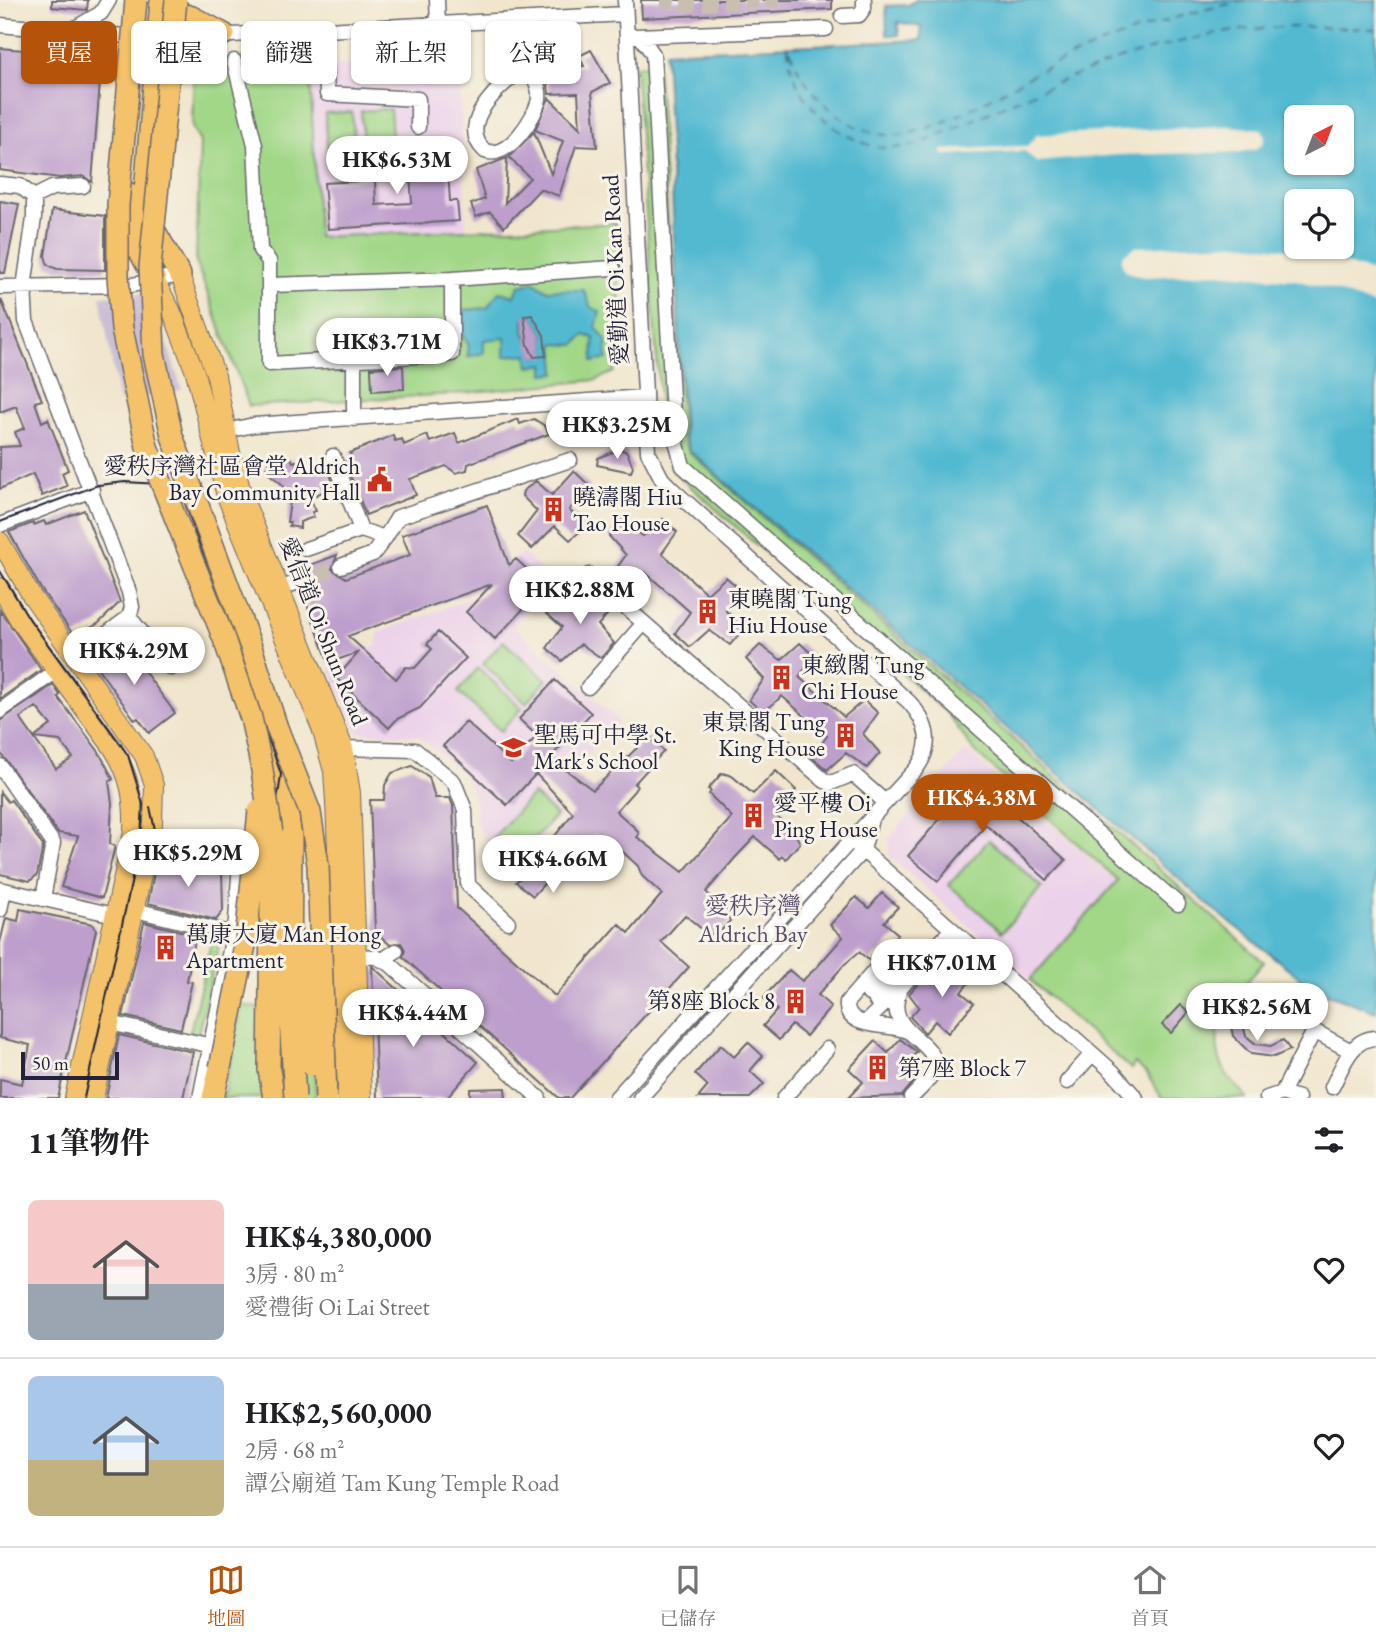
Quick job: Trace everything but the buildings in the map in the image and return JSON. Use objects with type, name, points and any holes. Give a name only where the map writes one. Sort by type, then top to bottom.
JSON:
[{"type":"highway","points":[[136,0],[118,205],[118,276],[122,329],[147,447],[224,639],[251,718],[261,764],[272,833],[268,1098]]},
{"type":"highway","points":[[157,1],[201,21]]},
{"type":"highway","points":[[153,21],[157,1]]},
{"type":"highway","points":[[157,1],[150,267],[156,375],[172,436],[310,812],[318,864],[326,1098]]},
{"type":"highway","points":[[144,84],[127,214],[136,248],[156,282]]},
{"type":"highway","points":[[148,84],[146,204],[152,226],[180,275]]},
{"type":"highway","points":[[276,725],[303,913],[310,1049],[320,1098]]},
{"type":"highway","points":[[213,1098],[249,920],[261,764]]},
{"type":"highway","points":[[291,837],[290,1017],[295,1098]]},
{"type":"highway","points":[[269,1070],[274,1098]]},
{"type":"main road","name":"愛信道 Oi Shun Road","points":[[180,275],[216,376],[226,496],[326,743],[334,785],[347,1098]]},
{"type":"main road","name":"愛信道 Oi Shun Road","points":[[156,282],[189,354],[244,499],[290,584],[343,748],[351,793],[362,1098]]},
{"type":"main road","points":[[0,541],[31,595],[136,743],[150,770],[155,796],[148,846],[94,1098]]},
{"type":"main road","points":[[0,587],[19,620],[112,747],[130,782],[133,832],[74,1098]]},
{"type":"street","points":[[88,21],[98,15],[110,0]]},
{"type":"street","points":[[437,0],[438,21]]},
{"type":"street","points":[[842,16],[859,15],[864,8],[864,0]]},
{"type":"street","points":[[471,23],[536,20],[625,7]]},
{"type":"street","name":"愛勤道 Oi Kan Road","points":[[625,7],[633,35],[643,397],[648,452],[662,479],[909,702],[925,725],[927,740],[920,763],[886,803]]},
{"type":"street","points":[[0,25],[21,27]]},
{"type":"street","points":[[633,35],[825,29]]},
{"type":"street","points":[[633,35],[653,54],[674,434],[683,466],[1178,904]]},
{"type":"street","points":[[234,61],[255,145],[260,250],[269,261],[269,364],[452,354],[452,279]]},
{"type":"street","points":[[529,65],[536,76],[539,96],[529,122],[505,148],[494,153],[485,150],[476,138],[475,130],[483,108],[499,88],[529,65]]},
{"type":"street","points":[[327,84],[327,94],[418,99],[418,127]]},
{"type":"street","points":[[0,184],[20,186],[32,194]]},
{"type":"street","points":[[32,194],[52,188],[83,186]]},
{"type":"street","points":[[32,194],[24,287],[26,321],[92,490],[132,607],[129,617],[76,657]]},
{"type":"street","points":[[270,285],[452,279],[613,268]]},
{"type":"street","points":[[0,286],[156,282],[180,275]]},
{"type":"street","points":[[354,359],[355,418]]},
{"type":"street","points":[[220,432],[355,418],[643,397]]},
{"type":"street","points":[[333,456],[361,530]]},
{"type":"street","points":[[341,566],[375,560],[397,517],[570,460]]},
{"type":"street","points":[[0,525],[92,490]]},
{"type":"street","points":[[306,549],[361,530],[385,538]]},
{"type":"street","points":[[589,575],[825,781],[831,783],[853,774],[886,803],[849,838],[615,1098]]},
{"type":"street","points":[[129,617],[171,668]]},
{"type":"street","points":[[588,687],[645,623]]},
{"type":"street","points":[[0,710],[56,671]]},
{"type":"street","points":[[343,748],[415,750],[454,782],[466,810],[468,885],[508,922]]},
{"type":"street","points":[[0,766],[53,843],[43,899]]},
{"type":"street","points":[[640,1098],[863,850],[872,818]]},
{"type":"street","points":[[849,838],[1123,1081],[1136,1098]]},
{"type":"street","points":[[148,846],[240,861],[355,892]]},
{"type":"street","points":[[200,1098],[234,934],[240,861]]},
{"type":"street","points":[[0,909],[2,890],[114,915],[135,910],[234,934]]},
{"type":"street","points":[[870,1020],[872,997],[917,955],[951,930]]},
{"type":"street","points":[[907,1031],[870,1020],[857,1022],[848,1015],[846,1005],[886,956],[896,949],[917,955]]},
{"type":"street","points":[[356,956],[390,955],[538,1098]]},
{"type":"street","points":[[911,1098],[931,1074],[934,1061],[928,1050],[907,1031],[895,1004],[917,955]]},
{"type":"street","points":[[870,1020],[900,989]]},
{"type":"street","points":[[851,996],[858,992],[872,997]]},
{"type":"street","points":[[110,1023],[212,1046]]},
{"type":"street","points":[[1282,1093],[1314,1031],[1351,1051]]},
{"type":"street","points":[[1332,1087],[1351,1051],[1361,1040],[1376,1038]]},
{"type":"street","points":[[784,1098],[827,1049]]},
{"type":"street","points":[[1067,1082],[1093,1054]]},
{"type":"street","points":[[1267,1098],[1282,1093],[1298,1098]]},
{"type":"shaded area","points":[[351,65],[351,84],[460,84],[466,230],[318,237],[311,84],[337,84],[337,66]]},
{"type":"shaded area","points":[[143,293],[153,301],[182,390],[119,401],[100,296]]},
{"type":"shaded area","points":[[522,553],[554,582],[514,626],[619,721],[579,765],[569,756],[536,792],[561,815],[499,882],[486,870],[487,844],[477,825],[473,791],[463,774],[419,736],[356,732],[329,669],[344,663],[359,646],[376,647],[378,633],[481,595]]},
{"type":"shaded area","points":[[966,750],[1116,881],[1030,980],[889,856],[889,838]],"holes":[[[971,782],[1008,798],[1003,804],[1065,860],[1048,880],[986,825],[938,881],[908,856]]]},
{"type":"green space","points":[[241,58],[241,84],[311,84],[318,237],[616,223],[622,349],[614,372],[596,380],[454,394],[249,406],[196,262],[200,142],[192,127],[193,84],[227,84],[227,59]]},
{"type":"green space","points":[[657,65],[683,437],[689,452],[1264,962],[1243,986],[1226,1012],[1217,1041],[1219,1057],[1226,1073],[1247,1098],[1162,1098],[1146,1073],[1135,1063],[1131,1069],[1030,980],[1118,880],[974,751],[948,714],[675,473],[663,441],[635,66]]},
{"type":"green space","points":[[390,109],[394,164],[364,165],[361,111]]},
{"type":"green space","points":[[352,112],[356,166],[328,167],[325,113]]},
{"type":"green space","points":[[503,641],[547,680],[526,703],[483,664]]},
{"type":"green space","points":[[478,668],[522,708],[501,731],[458,692]]},
{"type":"green space","points":[[533,794],[556,815],[517,858],[494,837]]},
{"type":"green space","points":[[989,840],[1042,887],[1002,932],[949,885]]},
{"type":"green space","points":[[213,934],[221,936],[198,1034],[190,1032]]},
{"type":"green space","points":[[242,1005],[314,1018],[316,1098],[223,1098]]},
{"type":"water","points":[[916,0],[1376,0],[1376,1012],[1313,988],[1212,908],[690,451],[684,437],[665,52],[921,40],[921,27],[898,22],[899,35],[887,35],[886,6],[908,5]]},
{"type":"water","points":[[535,282],[546,290],[584,290],[590,306],[600,312],[596,327],[606,340],[607,359],[593,362],[594,338],[584,335],[575,345],[554,344],[556,373],[544,374],[544,364],[529,367],[527,354],[505,356],[505,338],[484,340],[484,353],[467,357],[469,346],[461,332],[462,310],[487,308],[499,292],[515,296],[519,286]],"holes":[[[532,315],[544,335],[545,355],[534,357],[524,331],[524,317]]]},
{"type":"pier","points":[[1225,126],[1261,129],[1265,136],[1263,143],[1256,149],[1240,152],[1115,155],[1036,162],[1025,151],[943,155],[942,150],[1027,146],[1037,135]]},
{"type":"pier","points":[[1238,243],[1284,249],[1284,259],[1330,259],[1376,273],[1376,306],[1332,289],[1296,280],[1218,273],[1143,277],[1126,271],[1122,264],[1122,256],[1135,247]]},
{"type":"ferry route","points":[[790,50],[805,81],[830,109],[861,129],[896,135],[915,132],[953,118],[1046,68],[1120,37],[1203,10],[1253,0]]},
{"type":"ferry route","points":[[788,46],[796,81],[816,111],[845,134],[862,142],[890,148],[922,143],[1064,80],[1173,43],[1251,29],[1376,29]]},
{"type":"tunnel","points":[[661,0],[680,5],[780,0]]},
{"type":"tunnel","points":[[298,582],[341,566]]},
{"type":"tram line","points":[[0,522],[98,485],[125,482],[176,485],[183,498],[281,774],[272,816],[257,840],[237,850],[215,851],[170,845],[151,848],[136,861]]},
{"type":"tram line","points":[[0,571],[30,620],[128,755],[143,804],[141,838],[84,1098]]},
{"type":"tram line","points":[[150,807],[155,830],[174,845]]},
{"type":"place","name":"愛秩序灣社區會堂 Aldrich Bay Community Hall","points":[[380,479]]},
{"type":"place","name":"曉濤閣 Hiu Tao House","points":[[553,510]]},
{"type":"place","name":"東曉閣 Tung Hiu House","points":[[708,612]]},
{"type":"place","name":"東緻閣 Tung Chi House","points":[[781,678]]},
{"type":"place","name":"東景閣 Tung King House","points":[[845,735]]},
{"type":"place","name":"聖馬可中學 St. Mark's School","points":[[514,748]]},
{"type":"place","name":"愛平樓 Oi Ping House","points":[[754,816]]},
{"type":"place","name":"萬康大廈 Man Hong Apartment","points":[[166,947]]},
{"type":"place","name":"第8座 Block 8","points":[[795,1001]]},
{"type":"place","name":"第7座 Block 7","points":[[878,1068]]},
{"type":"district","name":"愛秩序灣 Aldrich Bay","points":[[753,919]]}]
